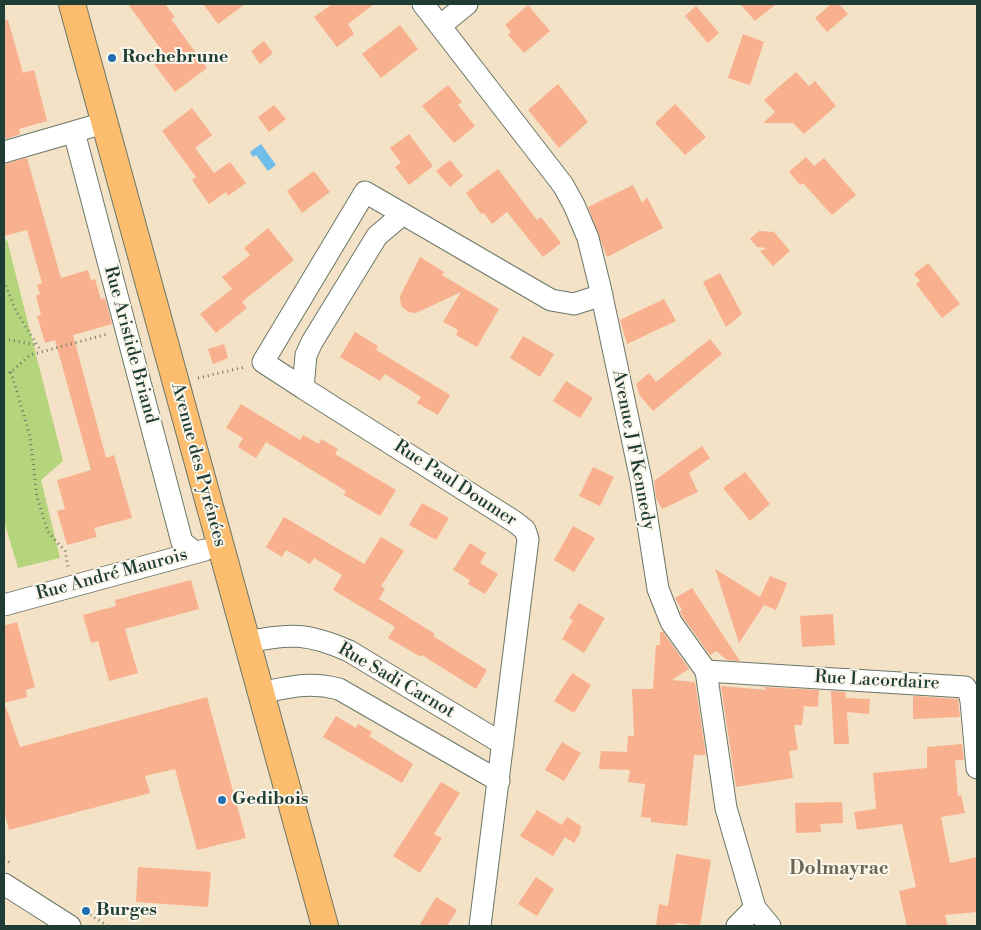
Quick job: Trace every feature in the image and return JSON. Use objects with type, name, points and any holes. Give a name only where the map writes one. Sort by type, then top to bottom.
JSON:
[{"type":"main road","name":"Avenue des Pyrénées","points":[[72,4],[324,926]]},
{"type":"street","name":"Avenue J F Kennedy","points":[[423,4],[563,185],[588,238],[602,295],[640,480],[658,589],[671,622],[706,671],[726,808],[755,908]]},
{"type":"street","points":[[440,26],[467,4]]},
{"type":"street","points":[[4,152],[104,123]]},
{"type":"street","name":"Rue Aristide Briand","points":[[74,132],[182,542],[195,552]]},
{"type":"street","points":[[263,362],[365,192],[551,300],[574,304],[602,295]]},
{"type":"street","points":[[303,388],[306,355],[312,342],[377,236],[403,214]]},
{"type":"street","name":"Rue Paul Doumer","points":[[263,362],[525,530],[528,539],[527,549],[503,744]]},
{"type":"street","name":"Rue André Maurois","points":[[4,605],[220,546]]},
{"type":"street","name":"Rue Sadi Carnot","points":[[246,642],[286,635],[328,642],[349,651],[503,744]]},
{"type":"street","name":"Rue Lacordaire","points":[[706,671],[957,685],[964,687],[973,692],[977,768]]},
{"type":"street","name":"Rue Sadi Carnot","points":[[260,692],[306,684],[339,689],[499,781]]},
{"type":"street","points":[[480,926],[503,744]]},
{"type":"street","points":[[4,884],[70,926]]},
{"type":"street","points":[[737,926],[755,908],[770,926]]},
{"type":"path","points":[[4,281],[16,311],[40,351]]},
{"type":"path","points":[[4,374],[11,372],[30,355],[40,351],[126,329]]},
{"type":"path","points":[[4,339],[37,345]]},
{"type":"path","points":[[175,383],[263,362]]},
{"type":"path","points":[[11,372],[30,436],[37,497],[48,532],[64,551],[73,586]]},
{"type":"green space","points":[[7,240],[63,461],[41,480],[60,558],[18,568],[4,521],[4,241]]},
{"type":"water","points":[[261,144],[276,165],[268,171],[256,155],[253,157],[250,152]]},
{"type":"building","points":[[128,4],[165,4],[175,17],[171,19],[207,68],[175,92],[154,64],[165,55]]},
{"type":"building","points":[[203,4],[245,4],[218,24]]},
{"type":"building","points":[[332,4],[374,4],[348,24],[354,34],[337,47],[314,17]]},
{"type":"building","points":[[740,4],[776,4],[755,21]]},
{"type":"building","points":[[831,4],[839,4],[848,14],[827,32],[815,18]]},
{"type":"building","points":[[528,5],[550,31],[524,53],[508,35],[511,32],[505,25]]},
{"type":"building","points":[[696,6],[719,33],[708,43],[685,16]]},
{"type":"building","points":[[4,20],[8,20],[23,73],[34,70],[47,121],[19,129],[20,134],[6,139],[4,133]]},
{"type":"building","points":[[400,25],[418,49],[381,78],[362,54]]},
{"type":"building","points":[[743,34],[764,42],[750,85],[728,78]]},
{"type":"building","points":[[264,41],[273,53],[260,64],[251,51]]},
{"type":"building","points":[[796,72],[809,86],[815,81],[836,106],[804,134],[793,123],[763,123],[775,112],[764,100]]},
{"type":"building","points":[[558,84],[588,122],[559,148],[528,110]]},
{"type":"building","points":[[448,85],[462,102],[458,105],[475,126],[454,143],[422,106]]},
{"type":"building","points":[[675,104],[706,137],[685,155],[655,123]]},
{"type":"building","points":[[274,105],[286,119],[269,132],[258,117]]},
{"type":"building","points":[[192,108],[212,135],[195,148],[214,173],[230,162],[246,183],[228,196],[226,192],[209,204],[192,180],[196,177],[162,131]]},
{"type":"building","points":[[409,134],[433,166],[409,185],[395,167],[401,163],[390,148]]},
{"type":"building","points":[[806,157],[814,166],[824,158],[856,195],[832,215],[803,183],[800,185],[789,172]]},
{"type":"building","points":[[27,158],[61,278],[88,270],[91,280],[95,279],[101,299],[105,298],[112,324],[73,335],[106,458],[114,455],[132,518],[94,528],[97,537],[67,545],[57,511],[65,509],[57,480],[91,470],[55,340],[45,343],[37,316],[41,315],[36,296],[40,294],[37,285],[42,283],[27,230],[4,236],[4,164]]},
{"type":"building","points":[[450,160],[463,176],[450,187],[436,171]]},
{"type":"building","points":[[498,169],[537,220],[541,217],[561,243],[543,257],[507,212],[492,224],[484,213],[481,214],[466,193]]},
{"type":"building","points":[[314,171],[330,192],[302,213],[287,191]]},
{"type":"building","points":[[633,185],[642,203],[647,197],[663,228],[607,257],[588,207]]},
{"type":"building","points":[[268,228],[294,260],[242,302],[247,308],[216,333],[200,314],[232,289],[222,277],[250,255],[244,248]]},
{"type":"building","points":[[759,231],[774,232],[790,251],[773,266],[760,251],[767,248],[757,247],[750,239]]},
{"type":"building","points":[[420,257],[444,272],[442,275],[499,309],[477,347],[456,335],[458,330],[443,322],[461,292],[416,313],[408,312],[401,306],[400,296]]},
{"type":"building","points":[[928,263],[960,304],[942,318],[916,284],[920,281],[914,274]]},
{"type":"building","points":[[720,273],[742,314],[726,327],[703,282]]},
{"type":"building","points":[[664,299],[676,321],[627,344],[620,320]]},
{"type":"building","points":[[355,332],[378,346],[376,350],[450,395],[438,415],[417,403],[421,397],[385,374],[380,381],[340,357]]},
{"type":"building","points":[[523,336],[554,354],[540,377],[510,358]]},
{"type":"building","points":[[710,339],[722,354],[653,411],[640,396],[636,384],[649,373],[656,382]]},
{"type":"building","points":[[224,344],[228,358],[213,364],[208,349]]},
{"type":"building","points":[[566,381],[593,398],[580,418],[553,401]]},
{"type":"building","points":[[241,404],[300,440],[303,435],[319,444],[321,439],[338,449],[335,454],[396,490],[380,516],[344,495],[346,491],[266,442],[256,458],[238,447],[243,438],[226,428]]},
{"type":"building","points":[[702,446],[710,458],[689,473],[698,492],[662,509],[656,498],[654,481]]},
{"type":"building","points":[[593,467],[614,477],[600,506],[579,496]]},
{"type":"building","points":[[745,472],[770,504],[750,521],[723,488]]},
{"type":"building","points":[[422,503],[449,518],[436,540],[409,525]]},
{"type":"building","points":[[284,517],[364,564],[381,537],[404,551],[381,586],[385,589],[379,599],[435,634],[433,636],[487,670],[476,689],[422,655],[421,657],[388,638],[395,627],[333,590],[342,575],[314,558],[310,564],[286,550],[282,557],[266,547]]},
{"type":"building","points":[[573,526],[595,538],[574,572],[554,560]]},
{"type":"building","points":[[470,543],[486,553],[480,563],[498,574],[485,594],[468,584],[470,580],[453,570]]},
{"type":"building","points":[[715,569],[760,597],[770,576],[787,583],[776,610],[764,605],[739,643]]},
{"type":"building","points":[[191,580],[199,609],[125,629],[138,673],[109,681],[98,641],[91,643],[83,615],[116,606],[115,600]]},
{"type":"building","points":[[692,588],[740,661],[727,660],[716,651],[710,655],[682,616],[680,611],[682,610],[675,598]]},
{"type":"building","points":[[579,603],[605,618],[584,653],[562,639],[573,620],[569,618]]},
{"type":"building","points":[[833,614],[835,645],[802,647],[800,616]]},
{"type":"building","points":[[17,622],[35,687],[26,690],[27,697],[4,703],[4,626]]},
{"type":"building","points":[[660,632],[663,632],[689,669],[672,680],[695,682],[706,755],[694,755],[687,826],[651,822],[651,818],[641,817],[645,784],[628,782],[630,770],[599,769],[601,751],[627,752],[628,736],[634,736],[632,689],[653,689],[656,645],[660,645]]},
{"type":"building","points":[[572,673],[591,685],[574,713],[554,701]]},
{"type":"building","points":[[721,686],[767,690],[763,687],[819,690],[818,707],[804,706],[802,725],[794,725],[798,750],[789,751],[793,778],[736,787]]},
{"type":"building","points":[[831,691],[845,692],[846,698],[870,699],[869,714],[847,712],[849,744],[834,744]]},
{"type":"building","points":[[913,696],[958,699],[960,717],[913,719]]},
{"type":"building","points":[[207,697],[246,838],[197,850],[175,769],[145,776],[150,793],[9,830],[4,811],[4,707],[6,707],[20,747]]},
{"type":"building","points":[[336,716],[356,728],[358,724],[372,732],[369,736],[413,764],[402,783],[323,737]]},
{"type":"building","points":[[562,742],[581,753],[564,781],[545,770]]},
{"type":"building","points":[[962,744],[964,760],[955,760],[958,796],[961,795],[965,813],[941,817],[950,863],[977,857],[977,912],[945,915],[948,926],[907,926],[899,891],[916,887],[902,824],[857,830],[854,812],[876,809],[873,773],[927,768],[927,747]]},
{"type":"building","points":[[441,782],[460,793],[434,834],[442,838],[420,873],[393,856]]},
{"type":"building","points":[[842,802],[843,823],[820,824],[821,832],[796,833],[795,803]]},
{"type":"building","points":[[537,810],[562,825],[567,817],[581,826],[580,833],[574,843],[565,837],[553,856],[520,836]]},
{"type":"building","points":[[676,854],[711,860],[700,926],[676,923],[675,926],[656,926],[659,904],[668,906]]},
{"type":"building","points":[[138,867],[211,872],[208,907],[136,902]]},
{"type":"building","points":[[536,877],[554,889],[537,916],[518,904]]},
{"type":"building","points":[[436,897],[457,910],[447,926],[419,926]]},
{"type":"place","name":"Rochebrune","points":[[112,58]]},
{"type":"place","name":"Gedibois","points":[[222,800]]},
{"type":"place","name":"Burges","points":[[86,911]]},
{"type":"district","name":"Dolmayrac","points":[[839,869]]}]
